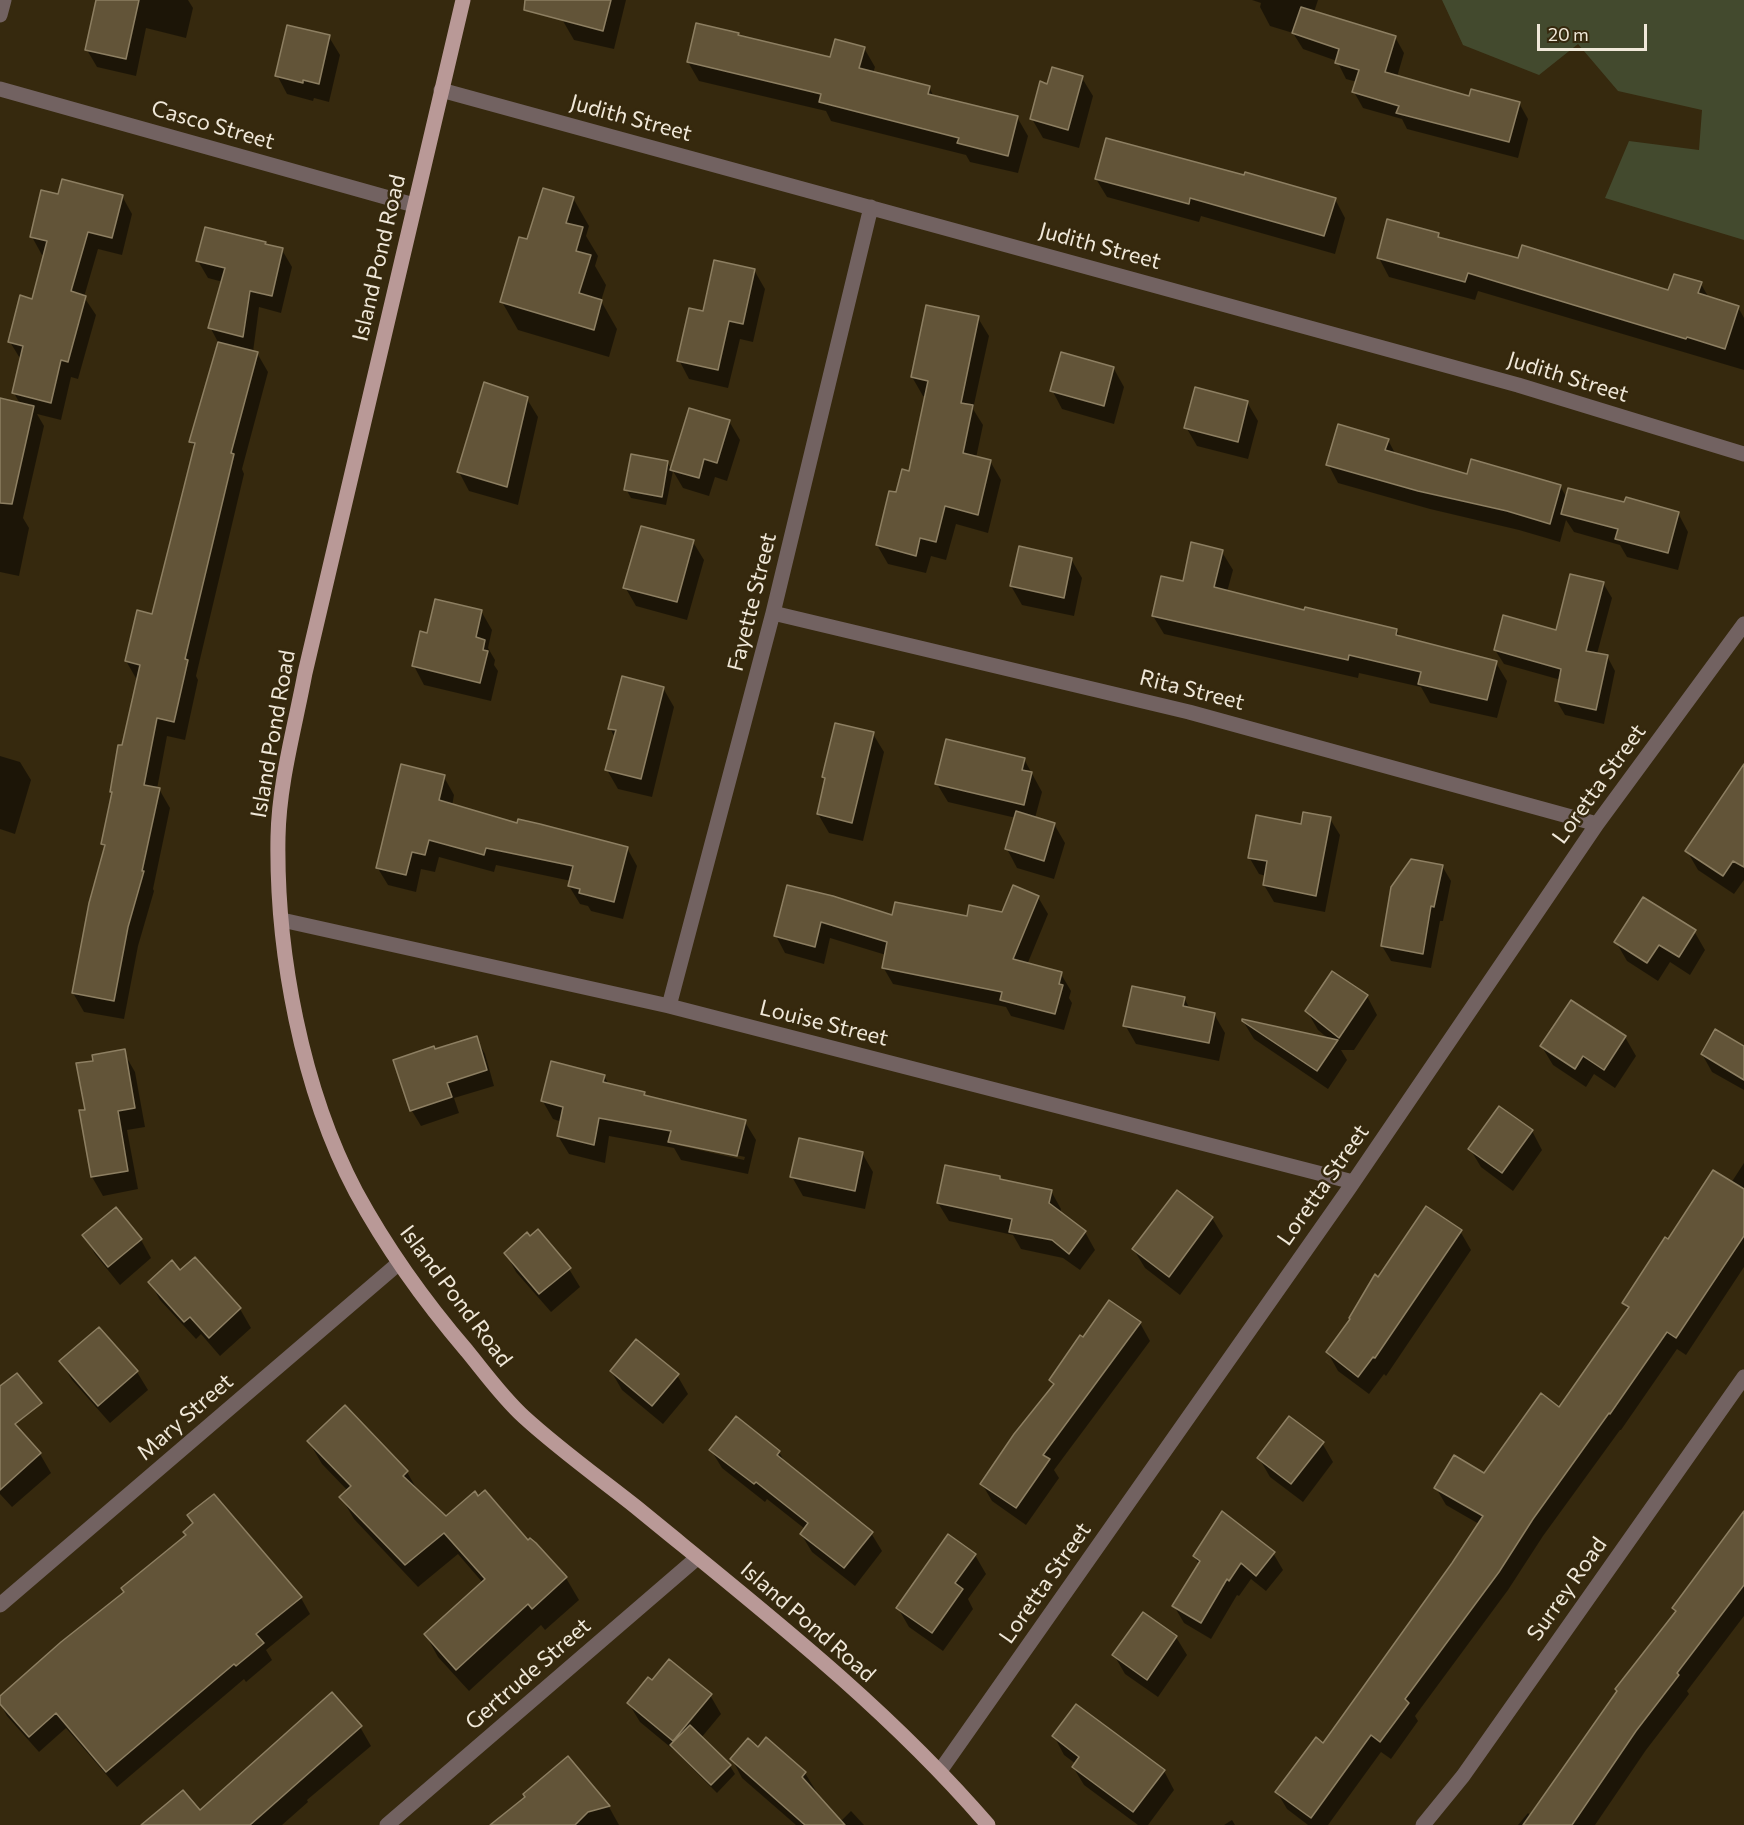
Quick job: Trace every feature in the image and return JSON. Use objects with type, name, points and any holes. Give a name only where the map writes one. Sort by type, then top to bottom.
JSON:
[{"type":"main road","name":"Island Pond Road","points":[[463,0],[305,673],[284,780],[278,832],[278,886],[291,992],[316,1094],[334,1144],[356,1191],[399,1263],[446,1327],[522,1415],[802,1643],[940,1772],[988,1825]]},
{"type":"street","points":[[0,15],[4,0]]},
{"type":"street","name":"Casco Street","points":[[0,89],[414,205]]},
{"type":"street","name":"Judith Street","points":[[441,90],[1518,385],[1744,454]]},
{"type":"street","name":"Fayette Street","points":[[669,1006],[773,614],[871,207]]},
{"type":"street","name":"Rita Street","points":[[773,614],[1189,712],[1597,824]]},
{"type":"street","name":"Loretta Street","points":[[940,1772],[1353,1182],[1597,824],[1744,624]]},
{"type":"street","name":"Louise Street","points":[[282,920],[669,1006],[1353,1182]]},
{"type":"street","name":"Mary Street","points":[[0,1605],[399,1263]]},
{"type":"street","name":"Surrey Road","points":[[1423,1825],[1463,1776],[1744,1377]]},
{"type":"street","name":"Gertrude Street","points":[[387,1825],[697,1558]]},
{"type":"green space","points":[[1442,0],[1744,0],[1744,240],[1605,198],[1629,141],[1699,150],[1702,110],[1618,91],[1578,44],[1539,75],[1463,45]]},
{"type":"building","points":[[96,0],[139,0],[126,59],[85,50]]},
{"type":"building","points":[[525,0],[611,0],[603,31],[524,10]]},
{"type":"building","points":[[1301,7],[1396,36],[1385,72],[1469,96],[1471,89],[1520,102],[1509,142],[1396,113],[1399,106],[1352,92],[1359,70],[1335,63],[1339,49],[1292,33]]},
{"type":"building","points":[[696,23],[830,57],[835,39],[865,47],[859,68],[930,86],[928,94],[1018,116],[1008,156],[957,143],[959,138],[819,102],[821,94],[687,62]]},
{"type":"building","points":[[287,25],[330,35],[319,84],[303,80],[303,83],[275,76]]},
{"type":"building","points":[[1052,67],[1083,76],[1068,130],[1030,119],[1040,81],[1047,84]]},
{"type":"building","points":[[1106,138],[1244,175],[1245,172],[1336,198],[1324,236],[1190,198],[1189,204],[1095,179]]},
{"type":"building","points":[[62,179],[123,195],[112,238],[88,232],[71,291],[86,296],[68,362],[61,360],[51,403],[12,393],[23,346],[8,342],[20,295],[32,299],[47,241],[30,237],[41,190],[58,194]]},
{"type":"building","points":[[543,188],[574,197],[566,223],[583,227],[576,251],[591,255],[579,293],[602,300],[594,330],[500,302],[519,237],[527,239]]},
{"type":"building","points":[[1387,219],[1439,233],[1438,237],[1518,258],[1522,245],[1668,290],[1674,274],[1702,282],[1698,293],[1739,306],[1725,349],[1468,273],[1465,282],[1377,258]]},
{"type":"building","points":[[205,227],[283,248],[272,296],[250,291],[243,337],[208,328],[225,268],[196,261]]},
{"type":"building","points":[[714,260],[755,269],[743,324],[729,321],[718,370],[677,361],[689,308],[703,311]]},
{"type":"building","points":[[926,305],[979,316],[961,403],[973,405],[963,453],[991,460],[978,515],[945,506],[936,542],[920,538],[916,556],[876,545],[889,491],[896,492],[902,469],[909,471],[928,381],[911,377]]},
{"type":"building","points":[[218,342],[258,352],[231,453],[234,454],[185,659],[188,660],[174,722],[157,718],[144,785],[160,788],[142,871],[144,871],[128,927],[114,1001],[72,993],[89,903],[105,845],[101,844],[112,792],[110,792],[118,745],[122,745],[140,665],[125,661],[137,610],[152,614],[195,443],[189,442]]},
{"type":"building","points":[[1061,352],[1114,367],[1104,406],[1050,391]]},
{"type":"building","points":[[484,382],[528,397],[507,487],[457,472]]},
{"type":"building","points":[[1195,387],[1248,401],[1238,442],[1184,428]]},
{"type":"building","points":[[0,398],[34,406],[12,504],[0,503]]},
{"type":"building","points":[[689,408],[730,420],[717,463],[704,459],[699,478],[670,470]]},
{"type":"building","points":[[1338,424],[1389,439],[1385,450],[1467,474],[1471,459],[1561,485],[1550,524],[1326,465]]},
{"type":"building","points":[[631,454],[668,461],[662,497],[624,490]]},
{"type":"building","points":[[1568,488],[1624,502],[1626,497],[1679,512],[1668,553],[1615,539],[1618,529],[1561,514]]},
{"type":"building","points":[[641,526],[694,540],[677,602],[623,588]]},
{"type":"building","points":[[1191,542],[1223,550],[1214,587],[1304,610],[1305,607],[1397,629],[1396,635],[1497,661],[1487,700],[1418,684],[1421,672],[1349,655],[1348,660],[1152,616],[1161,576],[1183,581]]},
{"type":"building","points":[[1019,546],[1072,558],[1064,598],[1010,586]]},
{"type":"building","points":[[1570,574],[1604,582],[1586,651],[1608,655],[1596,710],[1555,701],[1561,669],[1494,650],[1503,615],[1556,630]]},
{"type":"building","points":[[435,599],[482,610],[476,637],[485,640],[483,650],[488,651],[480,683],[412,666],[420,631],[427,633]]},
{"type":"building","points":[[622,676],[664,687],[641,779],[605,770],[616,730],[608,729]]},
{"type":"building","points":[[835,723],[874,732],[852,823],[817,814],[825,778],[822,777]]},
{"type":"building","points":[[946,739],[1025,758],[1022,770],[1032,772],[1024,805],[935,784]]},
{"type":"building","points":[[401,764],[445,775],[439,800],[517,823],[518,819],[628,847],[614,902],[579,893],[580,889],[568,886],[573,866],[486,848],[484,855],[429,840],[425,855],[412,852],[406,875],[376,868]]},
{"type":"building","points":[[1744,764],[1744,867],[1733,861],[1723,876],[1685,851]]},
{"type":"building","points":[[1016,811],[1055,823],[1044,861],[1005,849]]},
{"type":"building","points":[[1303,812],[1331,817],[1316,896],[1263,885],[1267,861],[1248,858],[1256,815],[1301,824]]},
{"type":"building","points":[[1411,859],[1443,865],[1434,907],[1431,906],[1423,954],[1381,946],[1391,887]]},
{"type":"building","points":[[787,885],[833,896],[892,915],[895,902],[967,916],[969,905],[1002,912],[1013,885],[1039,896],[1013,959],[1062,972],[1059,984],[1063,985],[1055,1014],[1000,1000],[1002,992],[882,968],[887,942],[821,922],[815,947],[774,936]]},
{"type":"building","points":[[1643,897],[1696,930],[1679,957],[1659,945],[1647,963],[1614,942]]},
{"type":"building","points":[[1332,971],[1368,995],[1339,1038],[1305,1011]]},
{"type":"building","points":[[1132,986],[1185,997],[1183,1006],[1215,1013],[1209,1043],[1123,1026]]},
{"type":"building","points":[[1571,1000],[1626,1036],[1604,1070],[1583,1056],[1575,1069],[1540,1046]]},
{"type":"building","points":[[1242,1019],[1338,1040],[1317,1071]]},
{"type":"building","points":[[1715,1029],[1744,1046],[1744,1080],[1701,1054]]},
{"type":"building","points":[[477,1036],[487,1070],[447,1083],[452,1097],[410,1111],[393,1060],[434,1046],[435,1049]]},
{"type":"building","points":[[125,1049],[135,1108],[118,1111],[128,1171],[91,1177],[79,1110],[85,1110],[76,1063],[93,1061],[92,1055]]},
{"type":"building","points":[[551,1061],[605,1075],[603,1082],[645,1092],[644,1095],[746,1120],[737,1156],[668,1142],[671,1131],[599,1118],[594,1145],[557,1136],[563,1107],[541,1101]]},
{"type":"building","points":[[1499,1106],[1533,1130],[1502,1173],[1468,1149]]},
{"type":"building","points":[[799,1138],[863,1152],[855,1191],[790,1177]]},
{"type":"building","points":[[945,1165],[1000,1176],[1000,1179],[1052,1190],[1049,1203],[1086,1231],[1069,1254],[1052,1240],[1009,1232],[1012,1219],[937,1203]]},
{"type":"building","points":[[1713,1170],[1744,1189],[1744,1236],[1676,1338],[1667,1332],[1533,1519],[1499,1572],[1405,1699],[1409,1703],[1380,1742],[1371,1735],[1311,1818],[1275,1792],[1316,1737],[1323,1743],[1483,1516],[1434,1488],[1454,1455],[1484,1473],[1541,1393],[1559,1407],[1629,1307],[1622,1303],[1665,1237],[1668,1239]]},
{"type":"building","points":[[1177,1190],[1213,1217],[1169,1277],[1132,1249]]},
{"type":"building","points":[[1426,1206],[1462,1230],[1375,1358],[1373,1357],[1358,1377],[1326,1352],[1350,1319],[1375,1274],[1378,1277]]},
{"type":"building","points":[[116,1207],[142,1239],[108,1267],[82,1235]]},
{"type":"building","points":[[538,1229],[571,1268],[539,1294],[504,1253],[527,1232],[530,1236]]},
{"type":"building","points":[[195,1257],[241,1308],[209,1338],[190,1317],[184,1322],[148,1282],[172,1260],[180,1270]]},
{"type":"building","points":[[1109,1300],[1141,1322],[1043,1455],[1050,1459],[1016,1508],[980,1484],[1014,1434],[1054,1384],[1049,1380],[1080,1335],[1083,1337]]},
{"type":"building","points":[[99,1327],[138,1371],[98,1406],[59,1361]]},
{"type":"building","points":[[636,1339],[679,1374],[652,1406],[610,1371]]},
{"type":"building","points":[[17,1373],[42,1403],[15,1424],[41,1453],[0,1490],[0,1386]]},
{"type":"building","points":[[345,1405],[408,1471],[403,1476],[446,1516],[475,1491],[478,1496],[485,1490],[528,1540],[530,1538],[536,1543],[567,1577],[532,1609],[528,1604],[456,1670],[424,1634],[485,1579],[444,1533],[405,1565],[339,1497],[351,1486],[307,1441]]},
{"type":"building","points":[[736,1416],[780,1451],[777,1455],[873,1532],[844,1568],[800,1534],[808,1523],[756,1482],[754,1484],[709,1450]]},
{"type":"building","points":[[1289,1416],[1324,1442],[1291,1484],[1257,1458]]},
{"type":"building","points":[[214,1494],[302,1597],[256,1634],[264,1643],[236,1666],[234,1664],[106,1772],[56,1713],[29,1737],[0,1704],[0,1696],[61,1642],[124,1592],[121,1588],[186,1535],[183,1532],[193,1523],[187,1515]]},
{"type":"building","points":[[1222,1511],[1275,1552],[1256,1576],[1241,1563],[1229,1581],[1227,1579],[1201,1623],[1172,1606],[1200,1561],[1193,1556]]},
{"type":"building","points":[[1744,1511],[1744,1585],[1677,1673],[1679,1675],[1636,1731],[1572,1825],[1523,1825],[1617,1691],[1615,1689],[1676,1611],[1672,1608]]},
{"type":"building","points":[[948,1534],[976,1554],[955,1583],[963,1589],[932,1633],[896,1608]]},
{"type":"building","points":[[1143,1612],[1177,1636],[1147,1680],[1112,1655]]},
{"type":"building","points":[[669,1659],[712,1694],[673,1741],[627,1703],[648,1677],[652,1680]]},
{"type":"building","points":[[332,1692],[362,1726],[250,1825],[141,1825],[183,1790],[200,1810]]},
{"type":"building","points":[[1076,1704],[1165,1770],[1133,1812],[1072,1767],[1079,1757],[1052,1736]]},
{"type":"building","points":[[690,1725],[731,1765],[711,1785],[670,1745]]},
{"type":"building","points":[[766,1737],[806,1772],[802,1777],[845,1825],[805,1825],[730,1759],[748,1738],[758,1747]]},
{"type":"building","points":[[568,1756],[610,1806],[588,1812],[575,1825],[490,1825],[525,1797],[523,1794]]}]
